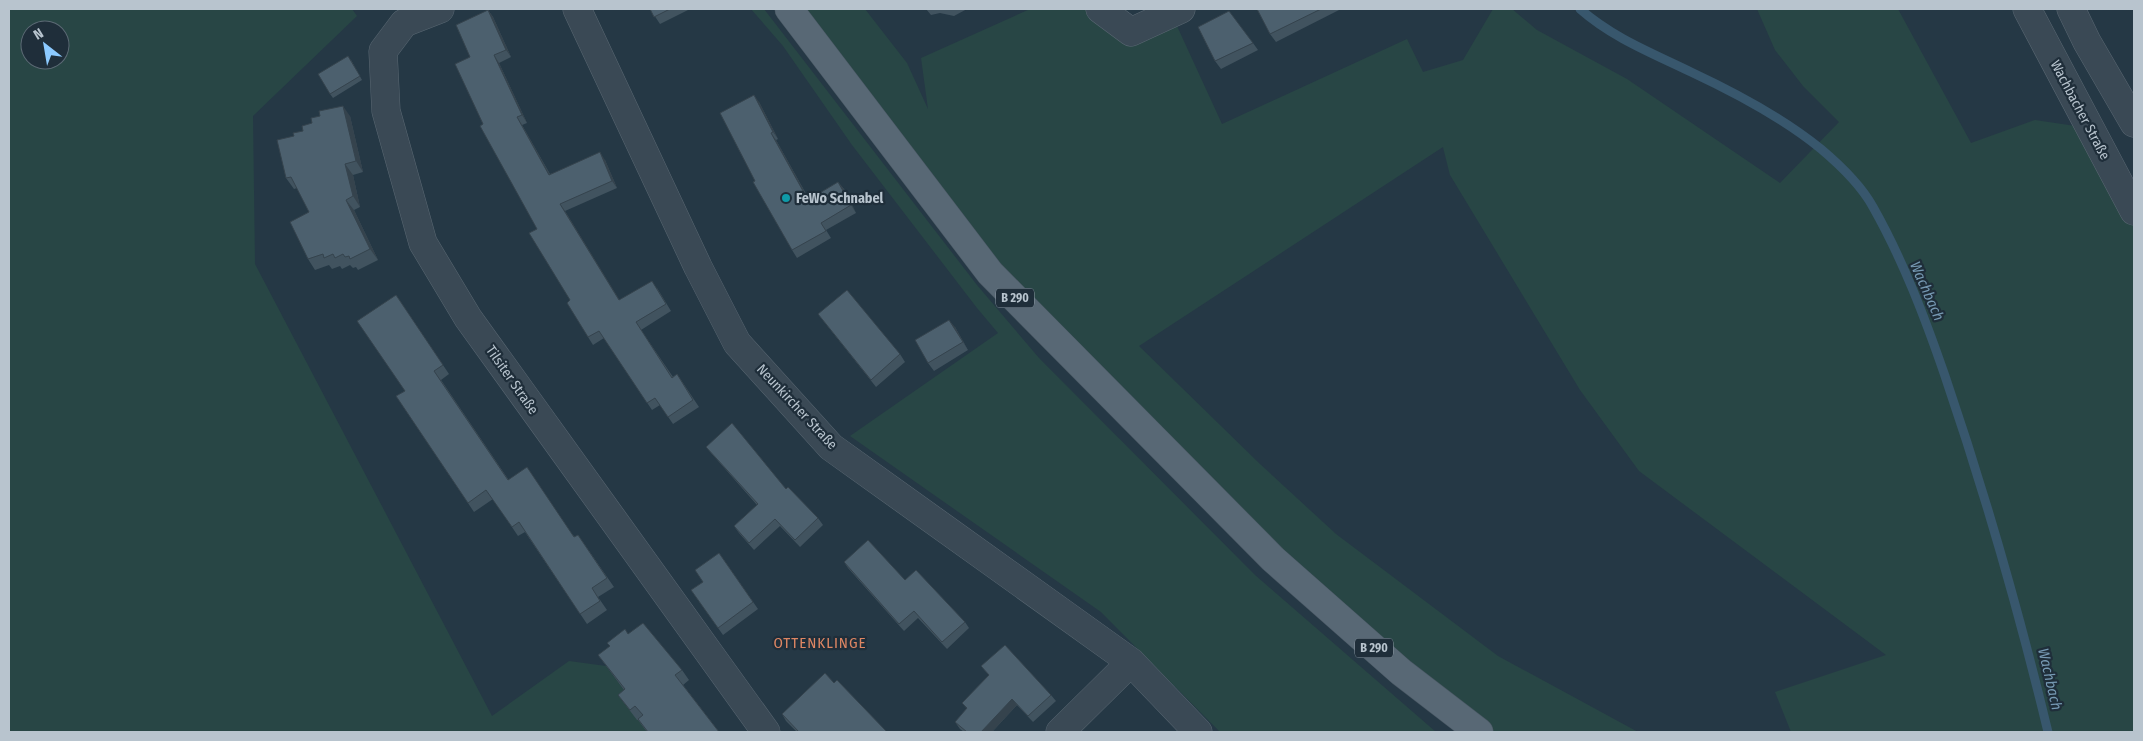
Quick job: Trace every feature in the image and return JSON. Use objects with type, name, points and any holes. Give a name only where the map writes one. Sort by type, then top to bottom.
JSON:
[{"type":"main road","name":"B 290","points":[[790,9],[990,273],[1273,559],[1402,672],[1479,732]]},
{"type":"street","name":"Tilsiter Straße","points":[[440,9],[404,23],[383,51],[386,111],[423,243],[468,318],[766,732]]},
{"type":"street","name":"Neunkircher Straße","points":[[577,9],[698,267],[737,343],[831,447],[1131,662],[1198,732]]},
{"type":"street","points":[[1100,9],[1131,32],[1181,9]]},
{"type":"street","name":"Wachbacher Straße","points":[[2027,9],[2134,211]]},
{"type":"street","points":[[2071,9],[2087,42],[2134,123]]},
{"type":"street","points":[[1060,732],[1131,662]]},
{"type":"green space","points":[[9,9],[352,9],[357,16],[253,116],[255,264],[492,716],[569,661],[606,666],[634,703],[647,732],[9,732]]},
{"type":"green space","points":[[751,9],[764,9],[977,285],[1039,358],[1255,575],[1436,732],[1220,732],[1101,612],[850,436],[998,333],[852,145],[783,46]]},
{"type":"green space","points":[[789,9],[865,9],[907,63],[928,109],[921,58],[1030,9],[1092,9],[1131,32],[1171,13],[1222,124],[1407,39],[1423,72],[1463,60],[1493,9],[1512,9],[1537,30],[1627,79],[1780,183],[1839,122],[1803,86],[1775,50],[1757,9],[1898,9],[1971,143],[2035,120],[2089,128],[2134,211],[2134,732],[1791,732],[1775,692],[1886,655],[1639,471],[1580,390],[1450,175],[1443,147],[1139,346],[1260,464],[1336,534],[1498,656],[1638,732],[1479,732],[1401,672],[1039,321]]},
{"type":"building","points":[[650,9],[670,9],[654,17]]},
{"type":"building","points":[[1257,9],[1321,9],[1270,34]]},
{"type":"building","points":[[488,10],[506,50],[494,55],[522,115],[517,117],[549,175],[600,152],[612,181],[560,204],[619,300],[652,281],[666,304],[636,322],[672,378],[677,374],[693,400],[668,417],[655,398],[647,403],[599,331],[588,337],[567,303],[570,300],[529,233],[537,229],[480,126],[483,124],[455,64],[470,57],[456,25]]},
{"type":"building","points":[[1229,11],[1253,43],[1215,61],[1198,27]]},
{"type":"building","points":[[348,56],[360,76],[330,94],[318,74]]},
{"type":"building","points":[[754,95],[773,132],[771,133],[808,200],[838,182],[851,205],[821,223],[826,231],[792,250],[753,182],[755,181],[720,113]]},
{"type":"building","points":[[343,106],[356,161],[345,164],[353,196],[346,200],[370,249],[350,259],[349,256],[345,257],[343,254],[335,258],[333,254],[324,258],[323,254],[308,259],[290,222],[309,212],[291,177],[286,178],[277,140],[294,136],[293,133],[303,131],[302,126],[312,123],[311,118],[320,116],[319,111]]},
{"type":"building","points":[[847,290],[900,354],[871,380],[818,314]]},
{"type":"building","points":[[396,295],[443,365],[434,371],[508,480],[527,467],[574,537],[578,535],[607,578],[592,588],[600,601],[580,614],[519,522],[512,527],[486,490],[468,503],[396,396],[405,391],[357,321]]},
{"type":"building","points":[[949,320],[963,342],[928,363],[915,340]]},
{"type":"building","points":[[732,423],[786,489],[788,487],[818,518],[795,540],[775,519],[749,543],[734,526],[758,504],[706,447]]},
{"type":"building","points":[[868,540],[905,580],[916,570],[965,622],[942,642],[914,611],[899,624],[844,562]]},
{"type":"building","points":[[719,553],[753,602],[718,628],[691,590],[703,582],[695,570]]},
{"type":"building","points":[[643,623],[682,670],[675,675],[719,732],[648,732],[638,719],[643,715],[635,706],[630,710],[618,695],[625,689],[598,655],[610,646],[607,643],[625,629],[628,634]]},
{"type":"building","points":[[1005,645],[1051,695],[1028,716],[1012,699],[981,732],[967,732],[955,722],[967,708],[962,703],[989,675],[981,666]]},
{"type":"building","points":[[825,673],[834,683],[837,680],[887,732],[799,732],[782,714]]},
{"type":"waterway","name":"Wachbach","points":[[1580,9],[1619,37],[1742,97],[1791,127],[1821,149],[1850,176],[1868,199],[1904,268],[1945,376],[2001,553],[2048,732]]},
{"type":"place","name":"FeWo Schnabel","points":[[786,198]]},
{"type":"district","name":"OTTENKLINGE","points":[[820,643]]}]
